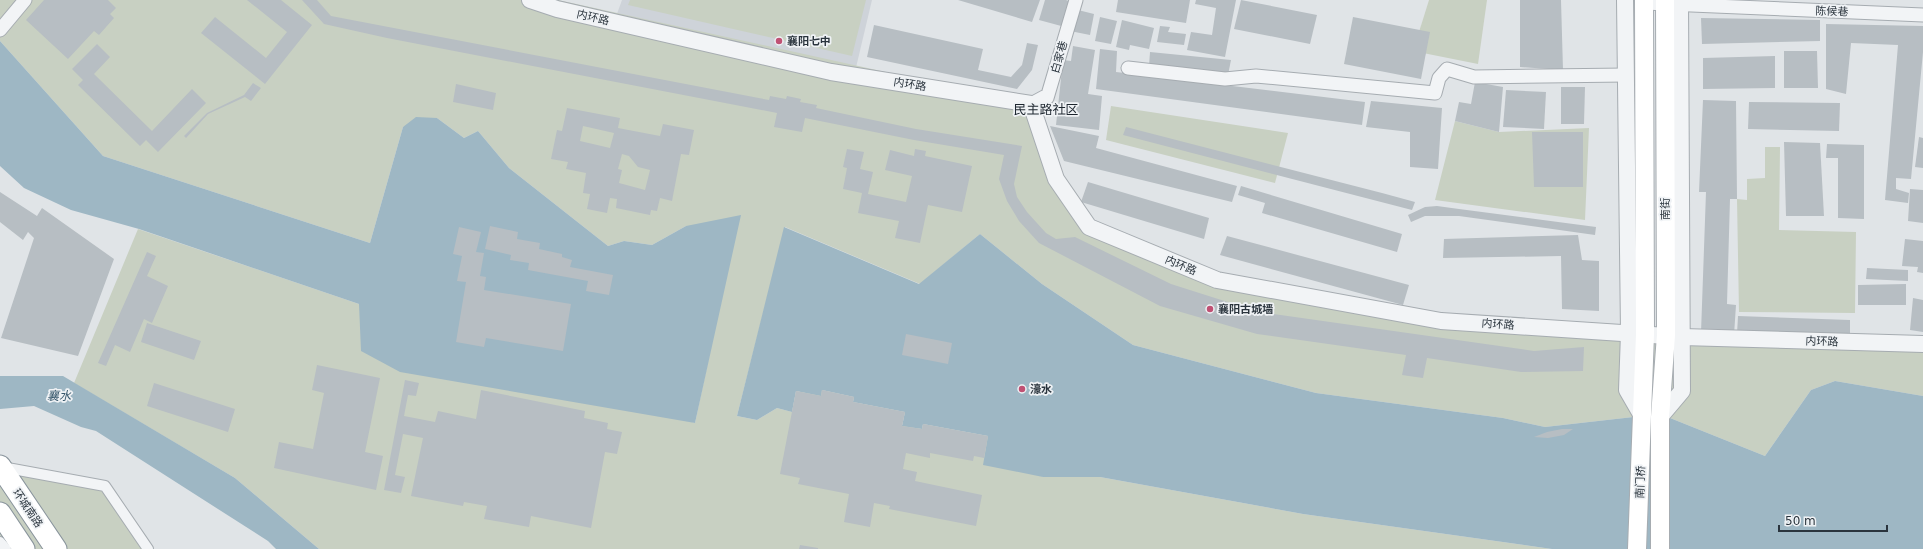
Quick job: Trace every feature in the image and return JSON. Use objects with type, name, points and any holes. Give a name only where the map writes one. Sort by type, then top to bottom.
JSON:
[{"type":"highway","name":"环城南路","points":[[0,467],[56,549]]},
{"type":"highway","points":[[0,514],[24,549]]},
{"type":"main road","name":"南街","points":[[1642,416],[1637,334],[1644,2]]},
{"type":"main road","name":"南街","points":[[1660,417],[1674,336],[1673,2]]},
{"type":"main road","name":"南门桥","points":[[1637,549],[1642,416]]},
{"type":"main road","name":"南门桥","points":[[1660,417],[1660,549]]},
{"type":"street","points":[[0,30],[25,0]]},
{"type":"street","name":"内环路","points":[[530,0],[557,9],[831,72],[1031,104],[1056,179],[1089,227],[1217,280],[1441,321],[1674,336],[1923,344]]},
{"type":"street","name":"白家巷","points":[[1031,104],[1044,97],[1047,98],[1076,0]]},
{"type":"street","points":[[1625,0],[1626,75],[1637,334]]},
{"type":"street","name":"陈候巷","points":[[1644,2],[1673,2],[1923,15]]},
{"type":"street","points":[[1128,68],[1225,79],[1256,76],[1435,93],[1439,78],[1447,69],[1474,77],[1626,75]]},
{"type":"street","points":[[0,467],[105,486],[145,548]]},
{"type":"street","points":[[0,542],[6,549]]},
{"type":"shaded area","points":[[0,0],[558,0],[1031,104],[1056,179],[1089,227],[1217,280],[1441,321],[1923,344],[1923,396],[1835,381],[1811,390],[1765,456],[1660,414],[1545,427],[1503,418],[1316,393],[1133,345],[1042,284],[980,234],[920,284],[785,227],[737,416],[757,420],[777,408],[792,412],[796,391],[820,395],[822,390],[854,397],[853,402],[905,412],[902,425],[922,429],[923,424],[988,436],[1043,477],[1100,477],[1303,514],[1552,549],[319,549],[235,478],[74,383],[138,229],[359,304],[695,423],[719,310],[686,226],[652,245],[624,241],[608,246],[509,168],[478,131],[464,138],[437,118],[403,127],[370,243],[103,156],[0,41]]},
{"type":"shaded area","name":"襄阳七中","points":[[622,0],[872,0],[854,76],[614,22]]},
{"type":"shaded area","points":[[630,0],[866,0],[852,56],[628,5]]},
{"type":"shaded area","points":[[1429,0],[1487,0],[1478,64],[1413,51]]},
{"type":"shaded area","points":[[1111,106],[1288,133],[1275,183],[1106,140]]},
{"type":"shaded area","points":[[1455,121],[1499,132],[1589,128],[1585,220],[1435,200]]},
{"type":"shaded area","points":[[1765,147],[1780,147],[1779,230],[1856,232],[1855,313],[1739,312],[1737,199],[1747,200],[1747,179],[1765,178]]},
{"type":"shaded area","points":[[0,466],[105,486],[148,549],[0,549]]},
{"type":"water","points":[[0,41],[103,156],[370,243],[403,127],[416,117],[437,118],[464,138],[478,131],[509,168],[608,246],[624,241],[652,245],[686,226],[741,215],[695,423],[400,372],[361,351],[359,304],[139,229],[71,210],[24,188],[0,166]]},
{"type":"water","name":"濠水","points":[[784,227],[919,284],[980,234],[1042,284],[1133,345],[1316,393],[1503,418],[1545,427],[1660,414],[1765,456],[1811,390],[1835,381],[1923,396],[1923,549],[1552,549],[1303,514],[1100,477],[1043,477],[983,465],[988,436],[923,424],[922,429],[902,426],[905,412],[853,402],[854,397],[822,390],[821,396],[796,391],[792,412],[777,408],[757,420],[737,416]]},
{"type":"water","name":"襄水","points":[[0,376],[63,376],[235,478],[319,549],[276,549],[268,541],[96,431],[81,427],[34,406],[0,409]]},
{"type":"building","points":[[44,0],[108,0],[116,8],[110,14],[114,18],[99,35],[94,31],[68,59],[26,20]]},
{"type":"building","points":[[247,0],[281,0],[312,25],[265,84],[201,33],[215,17],[266,58],[287,32]]},
{"type":"building","points":[[302,0],[317,0],[331,16],[769,100],[770,96],[786,99],[787,96],[801,99],[800,102],[817,105],[816,108],[916,129],[1022,146],[1014,184],[1017,197],[1027,212],[1046,233],[1056,239],[1075,237],[1171,284],[1259,312],[1534,351],[1584,347],[1583,371],[1521,372],[1427,358],[1423,378],[1402,375],[1406,355],[1257,334],[1160,306],[1039,243],[1019,221],[1007,201],[999,179],[1004,155],[914,140],[805,118],[802,132],[774,127],[777,113],[387,38],[324,24]]},
{"type":"building","points":[[958,0],[1040,0],[1032,22]]},
{"type":"building","points":[[1045,0],[1066,0],[1071,2],[1065,27],[1039,20]]},
{"type":"building","points":[[1118,0],[1190,0],[1186,23],[1116,12]]},
{"type":"building","points":[[1196,0],[1236,0],[1225,57],[1187,50],[1191,32],[1212,35],[1216,8],[1195,4]]},
{"type":"building","points":[[1241,0],[1317,15],[1310,44],[1234,29]]},
{"type":"building","points":[[1520,0],[1561,0],[1563,70],[1520,67]]},
{"type":"building","points":[[1074,9],[1094,14],[1090,35],[1070,31]]},
{"type":"building","points":[[1100,17],[1117,21],[1111,44],[1095,41]]},
{"type":"building","points":[[1353,17],[1430,32],[1421,79],[1344,64]]},
{"type":"building","points":[[1701,18],[1820,20],[1820,41],[1702,44]]},
{"type":"building","points":[[1122,20],[1154,28],[1149,49],[1130,45],[1129,50],[1116,47]]},
{"type":"building","points":[[1826,24],[1923,26],[1923,52],[1911,179],[1896,178],[1896,189],[1909,193],[1908,203],[1885,200],[1898,45],[1851,43],[1846,94],[1826,89]]},
{"type":"building","points":[[874,25],[983,49],[978,70],[1011,77],[1022,65],[1027,43],[1038,45],[1032,70],[1017,89],[867,57]]},
{"type":"building","points":[[1160,26],[1170,27],[1168,32],[1186,34],[1184,45],[1157,42]]},
{"type":"building","points":[[97,44],[110,57],[94,74],[152,131],[192,89],[206,103],[158,152],[146,140],[140,146],[78,85],[83,80],[72,69]]},
{"type":"building","points":[[1073,46],[1095,50],[1088,94],[1102,96],[1099,130],[1056,125],[1063,60],[1071,61]]},
{"type":"building","points":[[1100,49],[1117,51],[1116,72],[1365,102],[1362,125],[1096,89]]},
{"type":"building","points":[[1784,51],[1817,51],[1818,88],[1784,88]]},
{"type":"building","points":[[1150,52],[1231,60],[1228,75],[1149,66]]},
{"type":"building","points":[[1775,56],[1775,88],[1703,89],[1703,58]]},
{"type":"building","points":[[1475,82],[1503,87],[1499,132],[1455,121],[1459,102],[1471,104]]},
{"type":"building","points":[[253,83],[261,88],[251,101],[245,97],[208,114],[186,138],[184,136],[207,113],[244,95]]},
{"type":"building","points":[[456,84],[496,93],[493,110],[453,102]]},
{"type":"building","points":[[1561,87],[1585,87],[1584,124],[1561,124]]},
{"type":"building","points":[[1506,90],[1546,92],[1544,129],[1503,127]]},
{"type":"building","points":[[1703,100],[1736,101],[1737,199],[1730,199],[1727,304],[1736,305],[1734,335],[1701,333],[1706,192],[1699,192]]},
{"type":"building","points":[[1371,101],[1442,108],[1438,169],[1410,167],[1410,132],[1366,127]]},
{"type":"building","points":[[1749,102],[1840,103],[1839,131],[1748,129]]},
{"type":"building","points":[[567,108],[620,118],[618,128],[660,136],[663,124],[694,130],[689,155],[681,154],[672,201],[660,198],[657,211],[651,210],[650,215],[616,208],[617,199],[610,198],[607,213],[587,209],[590,194],[583,193],[586,173],[566,169],[568,162],[551,159],[557,130],[562,131]],"holes":[[[583,126],[614,133],[610,148],[580,141]],[[622,154],[629,156],[638,167],[650,170],[645,190],[619,183],[622,170],[618,169]]]},
{"type":"building","points":[[1050,126],[1099,136],[1096,148],[1237,186],[1232,202],[1064,161]]},
{"type":"building","points":[[1126,127],[1415,202],[1412,210],[1123,135]]},
{"type":"building","points":[[1532,132],[1583,132],[1583,187],[1534,187]]},
{"type":"building","points":[[1919,137],[1923,138],[1923,168],[1915,167]]},
{"type":"building","points":[[1784,142],[1820,143],[1824,216],[1786,216]]},
{"type":"building","points":[[1827,144],[1864,145],[1864,219],[1838,218],[1838,158],[1826,158]]},
{"type":"building","points":[[847,149],[864,152],[860,169],[873,172],[868,194],[906,202],[912,176],[885,170],[890,150],[914,156],[915,149],[926,151],[925,156],[972,166],[962,212],[928,205],[920,243],[895,238],[899,221],[858,213],[862,193],[843,189],[847,168],[843,167]]},
{"type":"building","points":[[1088,182],[1209,218],[1204,239],[1081,202]]},
{"type":"building","points":[[1241,186],[1402,234],[1397,252],[1262,213],[1265,203],[1238,195]]},
{"type":"building","points":[[1910,189],[1923,190],[1923,223],[1908,221]]},
{"type":"building","points":[[0,192],[37,216],[42,208],[114,259],[78,356],[1,338],[34,238],[28,232],[23,240],[0,222]]},
{"type":"building","points":[[1437,206],[1596,227],[1595,235],[1459,216],[1425,216],[1411,222],[1408,215],[1425,207]]},
{"type":"building","points":[[490,226],[518,232],[517,239],[540,243],[539,249],[562,254],[562,257],[572,260],[570,267],[613,275],[609,295],[586,291],[588,281],[528,270],[529,263],[510,260],[511,255],[485,249]]},
{"type":"building","points":[[459,227],[481,232],[476,252],[484,253],[480,276],[486,277],[484,290],[571,304],[563,351],[486,338],[484,347],[456,342],[466,282],[457,281],[462,256],[453,254]]},
{"type":"building","points":[[1578,235],[1582,260],[1599,261],[1599,311],[1562,309],[1561,256],[1443,258],[1444,239]]},
{"type":"building","points":[[1227,236],[1409,285],[1403,305],[1220,255]]},
{"type":"building","points":[[1905,239],[1923,241],[1923,273],[1917,272],[1918,267],[1902,266]]},
{"type":"building","points":[[147,252],[156,256],[147,276],[168,286],[152,323],[144,319],[130,352],[115,345],[106,366],[98,363]]},
{"type":"building","points":[[1867,268],[1908,270],[1908,281],[1866,279]]},
{"type":"building","points":[[1906,284],[1906,305],[1858,305],[1858,285]]},
{"type":"building","points":[[1913,298],[1923,300],[1923,332],[1910,330]]},
{"type":"building","points":[[1738,316],[1850,320],[1850,338],[1737,334]]},
{"type":"building","points":[[147,323],[201,341],[194,360],[141,342]]},
{"type":"building","points":[[906,334],[952,343],[948,364],[902,355]]},
{"type":"building","points":[[317,365],[380,378],[365,452],[383,456],[376,490],[274,468],[279,442],[313,449],[324,393],[312,390]]},
{"type":"building","points":[[405,380],[419,383],[416,396],[408,395],[404,416],[435,422],[438,411],[476,419],[481,390],[585,411],[584,418],[608,423],[607,429],[622,432],[617,454],[605,452],[591,528],[531,516],[529,527],[484,519],[487,506],[464,502],[463,506],[411,496],[423,438],[403,434],[395,475],[405,477],[401,493],[384,490]]},
{"type":"building","points":[[154,383],[235,409],[228,432],[147,406]]},
{"type":"building","points":[[822,390],[854,397],[853,402],[905,412],[902,426],[922,429],[923,424],[988,436],[984,458],[974,456],[973,461],[930,453],[930,458],[906,453],[903,469],[917,472],[915,481],[982,495],[976,526],[889,509],[890,506],[874,503],[870,527],[844,522],[849,494],[798,484],[800,478],[780,474],[796,391],[821,396]]},
{"type":"building","points":[[1562,429],[1573,429],[1564,435],[1548,438],[1534,437],[1547,432]]},
{"type":"building","points":[[800,545],[818,548],[818,549],[799,549]]},
{"type":"place","name":"襄阳七中","points":[[779,41]]},
{"type":"place","name":"襄阳古城墙","points":[[1210,309]]},
{"type":"place","name":"濠水","points":[[1022,389]]},
{"type":"district","name":"民主路社区","points":[[1046,109]]}]
